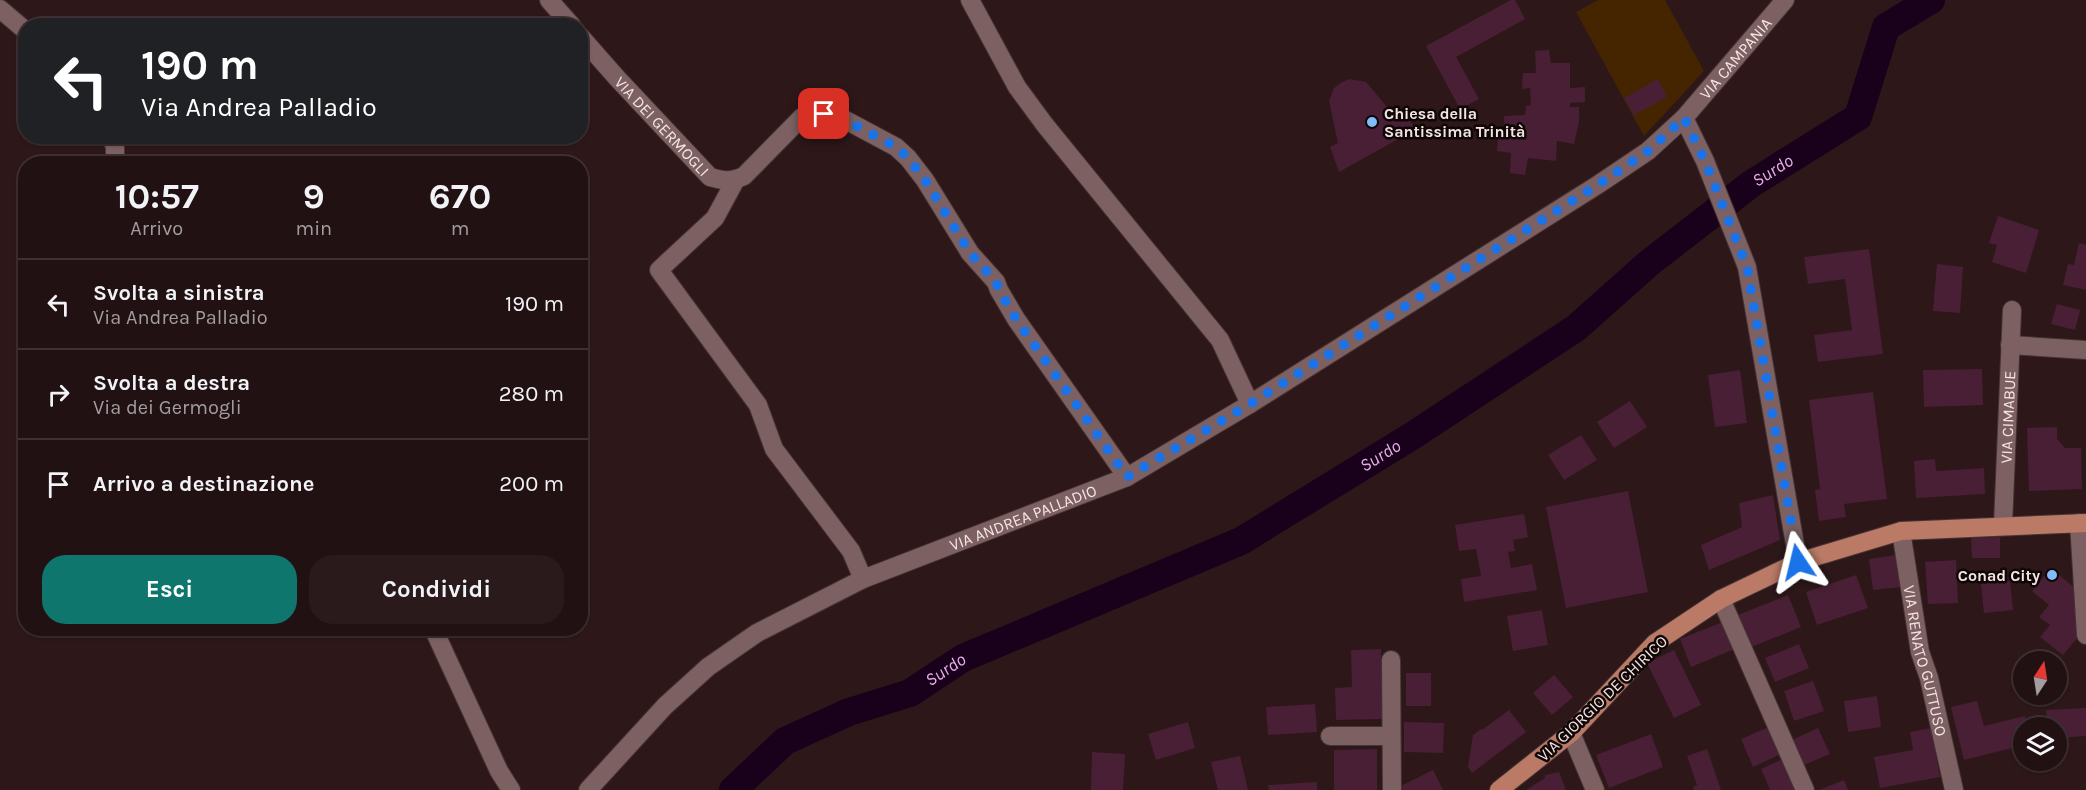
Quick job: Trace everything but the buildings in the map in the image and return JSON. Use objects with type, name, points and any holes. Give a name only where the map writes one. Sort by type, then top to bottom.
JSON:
[{"type":"main road","name":"VIA GIORGIO DE CHIRICO","points":[[1499,790],[1571,733],[1655,643],[1721,598],[1798,562],[1901,531],[2083,523]]},
{"type":"street","points":[[549,0],[565,18]]},
{"type":"street","points":[[970,0],[1024,97],[1220,340],[1250,404]]},
{"type":"street","name":"VIA CAMPANIA","points":[[1684,118],[1785,0]]},
{"type":"street","points":[[0,9],[18,25]]},
{"type":"street","name":"VIA DEI GERMOGLI","points":[[588,45],[710,177],[725,182],[735,181]]},
{"type":"street","points":[[863,579],[851,551],[774,448],[758,405],[659,270],[715,218],[735,181],[744,176],[801,118],[809,113],[838,116],[896,147],[908,158],[925,180],[970,253],[996,282],[1016,319],[1127,477]]},
{"type":"street","points":[[1684,118],[1705,161],[1747,267],[1798,562]]},
{"type":"street","name":"VIA ANDREA PALLADIO","points":[[588,790],[665,706],[708,667],[757,633],[863,579],[1127,477],[1250,404],[1599,184],[1648,151],[1684,118]]},
{"type":"street","name":"VIA CIMABUE","points":[[2003,525],[2012,310]]},
{"type":"street","points":[[2010,345],[2086,350]]},
{"type":"street","points":[[2083,523],[2086,635]]},
{"type":"street","name":"VIA RENATO GUTTUSO","points":[[1901,531],[1920,652],[1929,678],[1954,790]]},
{"type":"street","points":[[1721,598],[1804,790]]},
{"type":"street","points":[[437,636],[499,771],[511,790]]},
{"type":"street","points":[[1391,660],[1392,790]]},
{"type":"street","points":[[1571,733],[1595,790]]},
{"type":"street","points":[[1330,736],[1391,736]]},
{"type":"shaded area","points":[[1598,0],[1665,0],[1704,71],[1644,136],[1576,12]]},
{"type":"waterway","name":"Surdo","points":[[733,790],[785,741],[849,712],[910,693],[963,658],[1241,541],[1412,436],[1576,328],[1649,263],[1751,184],[1858,117],[1886,27],[1931,0]]},
{"type":"place","name":"Chiesa della Santissima Trinità","points":[[1372,122]]},
{"type":"place","name":"Conad City","points":[[2052,575]]},
{"type":"route","points":[[824,114],[838,116],[896,147],[908,158],[925,180],[970,253],[996,282],[1016,319],[1127,477],[1250,404],[1599,184],[1648,151],[1684,118],[1705,161],[1747,267],[1798,562]]}]
